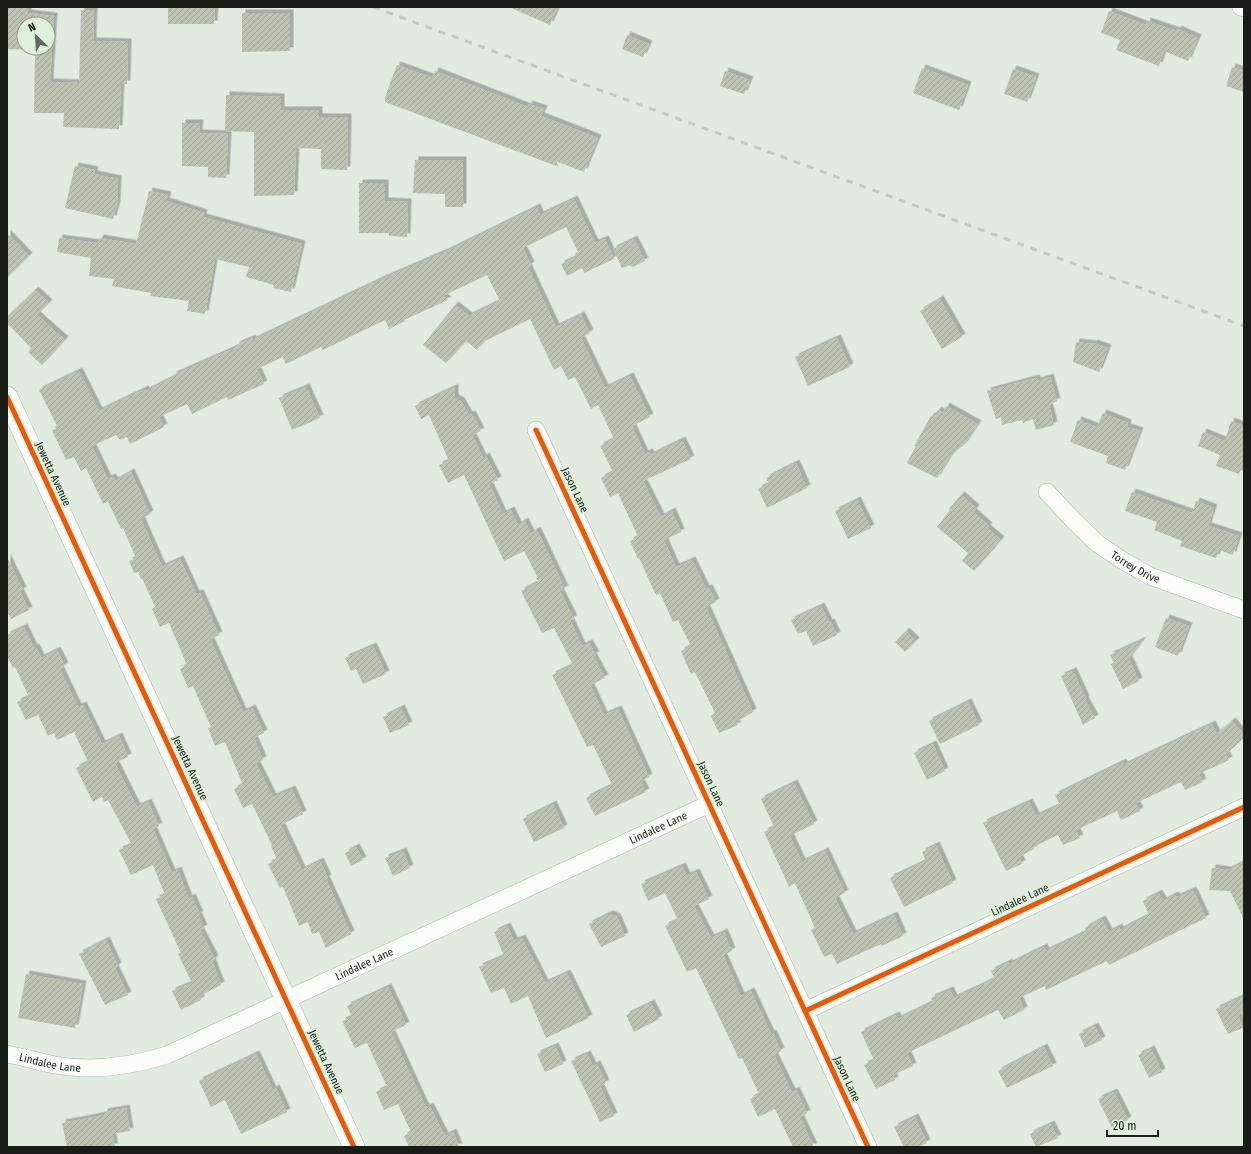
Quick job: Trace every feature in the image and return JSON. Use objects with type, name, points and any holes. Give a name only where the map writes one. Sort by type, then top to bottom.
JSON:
[{"type":"street","name":"Jewetta Avenue","points":[[7,397],[354,1147]]},
{"type":"street","name":"Jason Lane","points":[[536,430],[868,1147]]},
{"type":"street","name":"Torrey Drive","points":[[1047,492],[1074,522],[1098,544],[1124,562],[1150,576],[1244,610]]},
{"type":"street","name":"Lindalee Lane","points":[[7,1054],[56,1065],[85,1068],[114,1067],[143,1062],[167,1055],[709,804]]},
{"type":"street","name":"Lindalee Lane","points":[[805,1010],[1244,807]]},
{"type":"building","points":[[7,7],[28,7],[28,13],[54,16],[16,16],[16,49],[7,49]]},
{"type":"building","points":[[168,7],[215,7],[214,24],[168,24]]},
{"type":"building","points":[[509,7],[558,7],[550,25]]},
{"type":"building","points":[[81,10],[94,10],[93,41],[128,42],[127,84],[121,84],[119,129],[63,127],[64,113],[34,113],[35,56],[52,56],[50,82],[79,83]]},
{"type":"building","points":[[1109,11],[1146,25],[1147,21],[1177,31],[1178,29],[1198,38],[1188,61],[1164,51],[1159,66],[1116,50],[1120,40],[1101,33]]},
{"type":"building","points":[[242,13],[290,13],[290,51],[242,52]]},
{"type":"building","points":[[627,35],[649,44],[643,57],[622,49]]},
{"type":"building","points":[[397,65],[433,78],[435,71],[528,107],[529,104],[544,109],[541,116],[598,138],[584,172],[556,161],[559,167],[385,102],[385,97]]},
{"type":"building","points":[[1232,67],[1244,71],[1244,92],[1226,86]]},
{"type":"building","points":[[922,68],[968,85],[959,110],[913,93]]},
{"type":"building","points":[[1013,69],[1036,77],[1027,102],[1004,94]]},
{"type":"building","points":[[725,71],[750,80],[744,94],[720,86]]},
{"type":"building","points":[[226,95],[281,97],[281,110],[319,110],[319,117],[348,117],[347,170],[321,169],[321,149],[296,148],[294,195],[254,196],[254,132],[225,131]]},
{"type":"building","points":[[182,123],[200,123],[199,133],[228,134],[226,178],[208,177],[208,167],[182,166]]},
{"type":"building","points":[[415,160],[463,160],[463,207],[445,207],[445,194],[413,193]]},
{"type":"building","points":[[75,166],[95,170],[94,174],[118,179],[117,204],[113,219],[65,208]]},
{"type":"building","points":[[359,183],[385,183],[385,201],[408,202],[407,237],[389,236],[389,233],[359,233]]},
{"type":"building","points":[[149,191],[168,195],[166,201],[204,213],[203,217],[302,244],[291,292],[273,288],[274,285],[246,277],[249,267],[215,259],[205,314],[187,311],[189,301],[150,296],[151,293],[112,286],[114,279],[89,276],[91,258],[57,252],[59,238],[98,243],[100,238],[136,244]]},
{"type":"building","points":[[574,199],[595,243],[605,239],[614,259],[584,273],[582,268],[567,276],[561,264],[577,257],[575,253],[578,252],[566,227],[523,248],[531,265],[528,267],[556,327],[581,315],[590,333],[581,338],[605,388],[630,376],[650,417],[632,426],[645,454],[649,452],[651,455],[682,440],[691,459],[643,481],[661,517],[672,511],[681,532],[664,540],[676,567],[692,560],[706,589],[709,588],[716,602],[706,607],[753,712],[736,722],[738,725],[719,733],[711,716],[715,713],[695,672],[691,674],[681,651],[691,646],[678,620],[673,622],[660,593],[656,595],[639,558],[638,559],[630,541],[638,537],[618,493],[610,497],[601,478],[613,472],[600,446],[614,439],[598,405],[591,409],[575,377],[568,380],[561,366],[554,370],[530,319],[483,342],[477,350],[466,341],[446,363],[423,345],[455,305],[469,316],[500,301],[487,275],[443,296],[448,300],[404,320],[405,321],[389,329],[385,320],[323,350],[321,347],[286,364],[283,357],[257,369],[264,384],[228,400],[227,397],[192,414],[187,404],[159,417],[164,427],[130,444],[127,437],[120,440],[116,435],[92,446],[108,479],[112,477],[115,481],[131,472],[150,514],[141,519],[162,567],[180,559],[196,594],[200,593],[219,635],[210,639],[243,712],[252,708],[264,733],[254,738],[263,760],[256,763],[273,797],[292,789],[303,814],[281,825],[302,870],[320,861],[328,878],[326,879],[351,934],[326,948],[319,932],[312,934],[308,922],[299,926],[283,887],[280,888],[268,864],[277,860],[271,846],[272,845],[252,804],[243,808],[234,789],[243,785],[225,742],[215,746],[208,728],[211,727],[193,686],[188,688],[180,669],[187,665],[169,623],[160,627],[152,609],[155,607],[142,578],[141,579],[138,572],[134,573],[129,561],[136,558],[123,528],[121,529],[108,502],[103,504],[86,468],[81,471],[74,457],[66,460],[52,430],[58,428],[39,390],[79,371],[99,411],[145,389],[146,391],[174,377],[173,375],[237,347],[236,345],[252,338],[253,340],[384,278],[447,251],[537,207],[540,215]]},
{"type":"building","points":[[7,233],[29,256],[7,278]]},
{"type":"building","points":[[634,239],[645,261],[632,267],[630,265],[622,268],[613,249]]},
{"type":"building","points":[[35,290],[49,303],[37,315],[65,340],[42,365],[28,352],[31,348],[7,323],[7,317]]},
{"type":"building","points":[[940,299],[962,337],[942,349],[920,311]]},
{"type":"building","points":[[837,338],[850,367],[808,386],[795,357]]},
{"type":"building","points":[[1076,342],[1094,343],[1108,348],[1099,372],[1073,362]]},
{"type":"building","points":[[1050,377],[1057,401],[1049,405],[1054,425],[1036,430],[1033,419],[1023,423],[1022,420],[1002,425],[1001,417],[996,419],[987,391],[1036,378],[1038,381]]},
{"type":"building","points":[[306,387],[320,418],[292,430],[279,398]]},
{"type":"building","points":[[455,387],[455,398],[461,401],[469,415],[472,414],[481,431],[472,435],[483,458],[486,456],[498,480],[489,484],[503,514],[511,510],[518,525],[525,521],[531,534],[537,530],[565,589],[560,591],[574,619],[570,620],[582,646],[589,643],[596,655],[593,656],[605,678],[590,685],[604,715],[618,709],[649,777],[641,782],[646,792],[595,816],[586,798],[612,785],[593,745],[587,747],[552,675],[573,665],[554,628],[542,633],[521,591],[539,582],[536,578],[538,578],[524,551],[504,561],[464,475],[448,483],[439,465],[449,461],[429,415],[421,419],[415,406]]},
{"type":"building","points":[[946,406],[978,424],[963,446],[949,458],[937,478],[907,463],[916,446],[914,446],[931,416],[933,417],[938,410],[943,413]]},
{"type":"building","points":[[1103,413],[1128,423],[1127,427],[1140,431],[1125,470],[1106,463],[1108,456],[1070,442],[1078,420],[1097,427]]},
{"type":"building","points":[[1231,421],[1244,426],[1244,461],[1239,474],[1216,466],[1220,455],[1198,446],[1203,432],[1225,441]]},
{"type":"building","points":[[796,463],[807,488],[767,508],[758,489],[769,484],[766,478]]},
{"type":"building","points":[[1132,492],[1192,513],[1196,501],[1214,508],[1208,526],[1239,536],[1233,555],[1219,550],[1216,558],[1180,546],[1182,541],[1154,530],[1157,522],[1125,511]]},
{"type":"building","points":[[961,495],[976,508],[973,512],[989,526],[987,528],[1001,540],[974,571],[962,561],[968,553],[937,527]]},
{"type":"building","points":[[857,500],[871,528],[848,539],[835,511]]},
{"type":"building","points":[[7,557],[23,590],[20,592],[29,610],[11,619],[7,611]]},
{"type":"building","points":[[821,606],[829,623],[831,622],[837,635],[813,646],[806,631],[798,634],[791,620]]},
{"type":"building","points":[[1166,618],[1189,626],[1178,656],[1155,647]]},
{"type":"building","points":[[24,627],[34,648],[36,647],[41,658],[57,650],[65,666],[60,669],[78,707],[83,705],[102,744],[119,736],[128,757],[115,763],[137,807],[148,802],[159,826],[153,829],[172,873],[178,870],[189,899],[192,897],[200,915],[198,915],[204,928],[200,930],[215,959],[212,961],[221,985],[200,996],[201,1000],[181,1010],[172,991],[192,983],[178,954],[181,953],[156,899],[165,895],[153,865],[131,875],[119,850],[132,845],[108,800],[104,802],[102,797],[93,802],[76,768],[88,762],[74,732],[57,740],[54,733],[48,736],[38,715],[26,720],[17,702],[29,697],[15,667],[13,668],[7,656],[7,635]]},
{"type":"building","points":[[906,631],[916,641],[905,652],[895,642]]},
{"type":"building","points":[[1143,640],[1129,659],[1139,681],[1123,689],[1111,664],[1114,663],[1110,655]]},
{"type":"building","points":[[373,646],[386,674],[363,684],[356,669],[351,671],[345,658]]},
{"type":"building","points":[[1073,671],[1086,699],[1085,700],[1095,718],[1083,725],[1061,676]]},
{"type":"building","points":[[968,702],[979,725],[940,744],[929,721]]},
{"type":"building","points":[[401,708],[409,725],[390,733],[383,717]]},
{"type":"building","points":[[1232,721],[1244,735],[1244,738],[1226,754],[1229,760],[1199,774],[1203,782],[1185,790],[1181,782],[1136,803],[1140,811],[1121,820],[1117,811],[1076,830],[1080,838],[1063,845],[1058,835],[1033,847],[1034,849],[1019,857],[1022,864],[1006,871],[983,823],[1029,802],[1036,816],[1060,805],[1055,795],[1096,775],[1123,762],[1124,765],[1212,724],[1217,734]]},
{"type":"building","points":[[933,744],[945,771],[927,780],[914,753]]},
{"type":"building","points":[[794,783],[814,824],[790,836],[802,862],[825,851],[845,893],[835,898],[853,934],[894,915],[903,936],[882,946],[881,944],[837,964],[832,954],[824,957],[811,930],[815,928],[795,883],[789,887],[764,832],[774,827],[761,799]]},
{"type":"building","points":[[553,804],[564,828],[534,842],[523,819]]},
{"type":"building","points":[[936,845],[953,883],[904,907],[890,878],[926,861],[922,852]]},
{"type":"building","points":[[356,847],[363,860],[351,866],[345,853]]},
{"type":"building","points":[[403,851],[410,868],[393,876],[385,858]]},
{"type":"building","points":[[1244,862],[1244,920],[1230,891],[1209,890],[1212,868],[1228,870]]},
{"type":"building","points":[[682,866],[687,876],[696,872],[709,899],[694,906],[711,938],[724,932],[732,951],[723,955],[741,996],[751,991],[771,1034],[773,1033],[781,1051],[774,1055],[792,1092],[796,1090],[807,1113],[800,1117],[814,1147],[793,1147],[775,1109],[758,1117],[750,1099],[759,1094],[742,1058],[739,1059],[696,968],[687,972],[665,926],[678,920],[665,893],[648,901],[641,884]]},
{"type":"building","points":[[1193,890],[1206,918],[1109,965],[1107,961],[1046,990],[1045,986],[1019,998],[1024,1010],[1004,1020],[998,1010],[907,1053],[913,1066],[893,1075],[895,1080],[876,1089],[864,1065],[874,1060],[861,1032],[896,1015],[898,1019],[933,1002],[931,998],[950,990],[954,998],[995,979],[991,971],[1044,947],[1046,951],[1086,932],[1085,928],[1102,919],[1109,932],[1119,927],[1120,930],[1149,915],[1143,901],[1159,893],[1163,901],[1175,895],[1177,897]]},
{"type":"building","points":[[609,914],[617,917],[625,936],[601,947],[589,924]]},
{"type":"building","points":[[507,926],[514,941],[522,938],[545,983],[567,973],[589,1018],[546,1038],[528,996],[511,1004],[504,988],[491,993],[479,967],[504,956],[494,932]]},
{"type":"building","points":[[106,940],[118,966],[115,968],[128,995],[105,1005],[79,954]]},
{"type":"building","points":[[26,974],[83,984],[75,1028],[18,1018]]},
{"type":"building","points":[[388,987],[406,1025],[391,1032],[426,1108],[430,1106],[445,1136],[453,1132],[459,1147],[409,1147],[404,1136],[411,1132],[398,1104],[384,1110],[376,1092],[387,1087],[367,1043],[355,1048],[342,1021],[352,1017],[347,1006]]},
{"type":"building","points":[[1244,996],[1244,1012],[1238,1015],[1243,1028],[1228,1034],[1216,1009]]},
{"type":"building","points":[[651,1003],[659,1019],[634,1032],[626,1015]]},
{"type":"building","points":[[1095,1026],[1102,1040],[1085,1048],[1079,1034]]},
{"type":"building","points":[[555,1046],[563,1064],[545,1072],[537,1054]]},
{"type":"building","points":[[1044,1047],[1053,1066],[1007,1088],[998,1071]]},
{"type":"building","points":[[1151,1049],[1162,1072],[1149,1078],[1138,1055]]},
{"type":"building","points":[[256,1054],[273,1090],[276,1088],[287,1112],[241,1134],[225,1100],[211,1107],[199,1081]]},
{"type":"building","points":[[587,1054],[593,1066],[597,1064],[606,1083],[600,1086],[614,1116],[600,1122],[571,1061]]},
{"type":"building","points":[[1114,1092],[1128,1120],[1112,1128],[1098,1099]]},
{"type":"building","points":[[126,1108],[130,1131],[112,1134],[115,1147],[67,1147],[62,1123],[104,1115],[104,1112]]},
{"type":"building","points":[[915,1117],[927,1143],[918,1147],[904,1147],[894,1127]]},
{"type":"building","points":[[1051,1124],[1058,1138],[1036,1147],[1030,1134]]},
{"type":"railway","points":[[373,7],[1244,326]]},
{"type":"cycle path","points":[[7,397],[354,1147]]},
{"type":"cycle path","points":[[536,430],[868,1147]]},
{"type":"cycle path","points":[[805,1011],[1244,807]]}]
